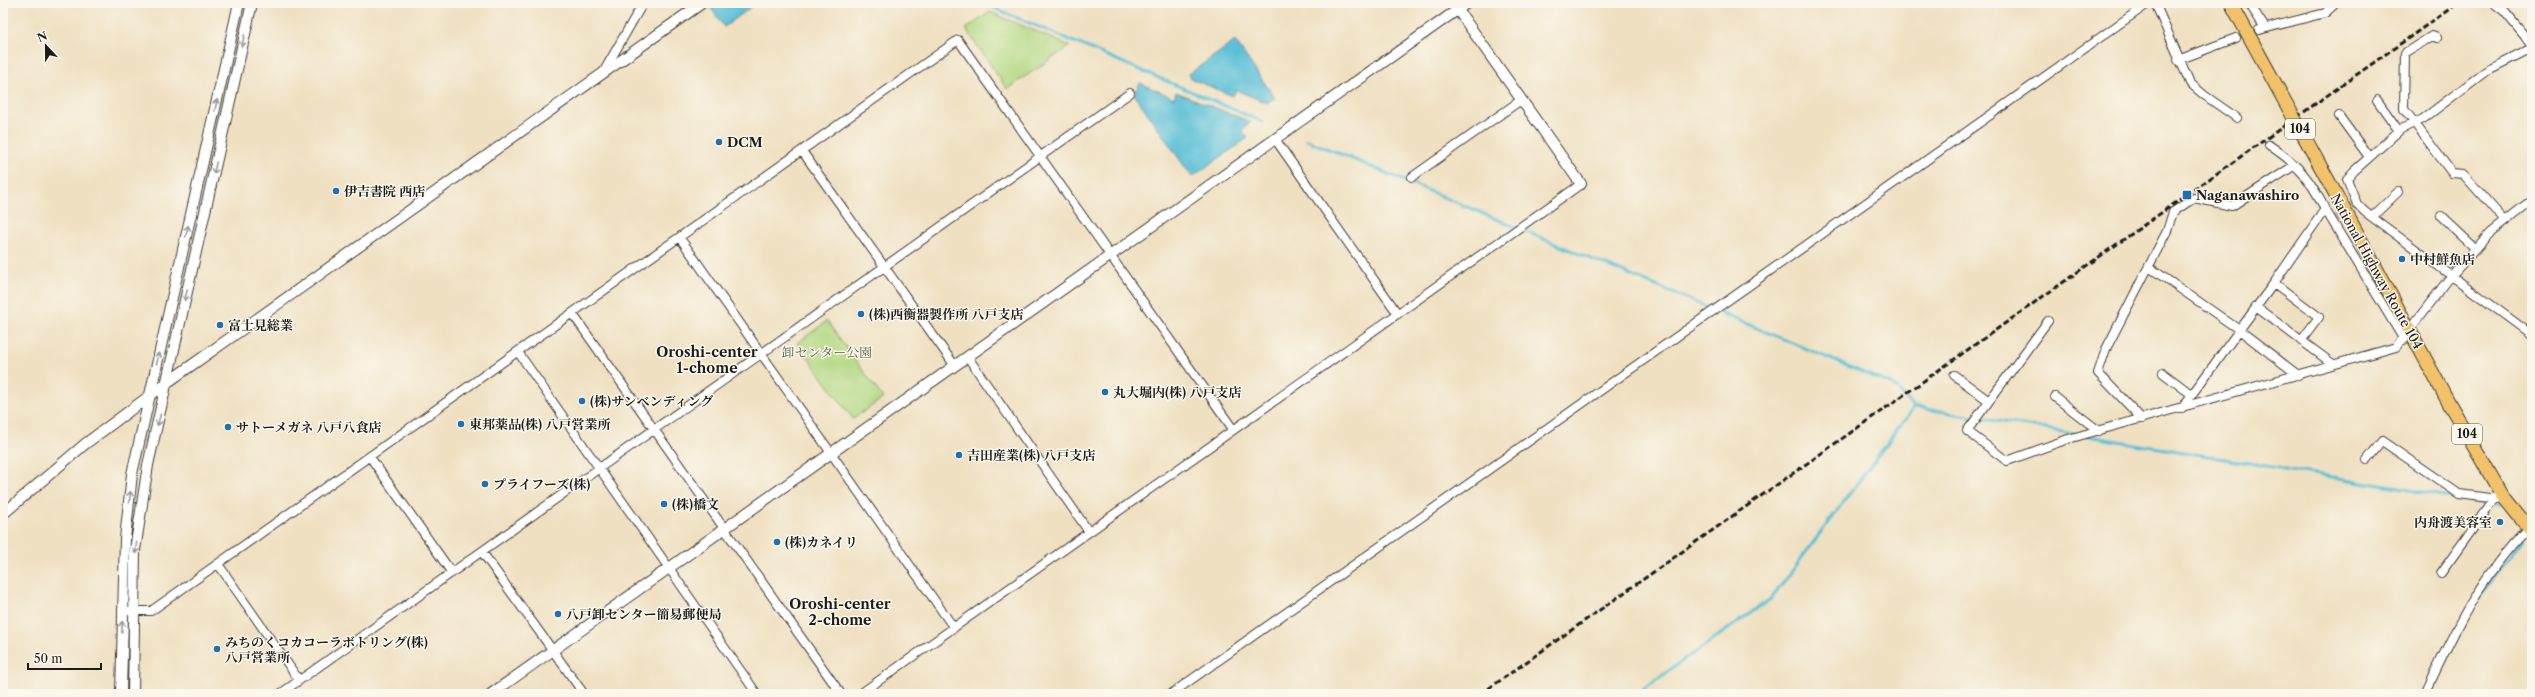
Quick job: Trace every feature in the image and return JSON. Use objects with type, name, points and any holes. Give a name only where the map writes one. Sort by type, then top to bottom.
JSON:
[{"type":"highway","name":"National Highway Route 104","points":[[2231,3],[2369,255],[2407,336],[2497,497],[2530,530]]},
{"type":"street","points":[[121,694],[125,539],[132,474],[239,3]]},
{"type":"street","points":[[133,694],[135,550],[148,465],[168,382],[175,340],[252,3]]},
{"type":"street","points":[[603,74],[643,3]]},
{"type":"street","points":[[3,514],[85,444],[168,382],[702,3]]},
{"type":"street","points":[[491,694],[1275,139],[1455,6],[1467,3]]},
{"type":"street","points":[[1171,694],[2149,3]]},
{"type":"street","points":[[2155,3],[2178,60],[2190,83],[2204,95],[2237,118]]},
{"type":"street","points":[[2249,3],[2262,29],[2318,16],[2325,13],[2336,3]]},
{"type":"street","points":[[2495,4],[2504,11],[2532,46],[2486,71],[2423,119],[2399,131],[2369,157],[2348,179],[2357,204],[2372,217],[2532,335]]},
{"type":"street","points":[[860,694],[1581,184],[1455,6]]},
{"type":"street","points":[[2437,38],[2432,36],[2405,52],[2404,109],[2452,173],[2463,174],[2504,220]]},
{"type":"street","points":[[2178,60],[2236,38]]},
{"type":"street","points":[[122,611],[151,611],[958,40],[1234,429]]},
{"type":"street","points":[[280,694],[1040,155],[1130,93]]},
{"type":"street","points":[[1412,177],[1521,100]]},
{"type":"street","points":[[2377,100],[2399,131]]},
{"type":"street","points":[[2339,116],[2369,157]]},
{"type":"street","points":[[1275,139],[1398,314]]},
{"type":"street","points":[[2269,145],[2295,165],[2312,183],[2325,210],[2407,336]]},
{"type":"street","points":[[802,151],[955,366]]},
{"type":"street","points":[[2142,419],[2098,373],[2106,349],[2149,267],[2176,208],[2194,198],[2232,206],[2295,165]]},
{"type":"street","points":[[2372,217],[2398,192]]},
{"type":"street","points":[[2048,321],[1967,431],[2006,461],[2068,439],[2396,347],[2407,336],[2451,276],[2504,220],[2532,200]]},
{"type":"street","points":[[2182,408],[2238,329],[2274,283],[2325,210]]},
{"type":"street","points":[[2441,216],[2476,249]]},
{"type":"street","points":[[680,238],[954,628]]},
{"type":"street","points":[[2149,267],[2238,329],[2298,375]]},
{"type":"street","points":[[2274,283],[2319,317],[2301,341]]},
{"type":"street","points":[[2256,307],[2333,364]]},
{"type":"street","points":[[572,313],[726,528],[841,694]]},
{"type":"street","points":[[518,352],[757,694]]},
{"type":"street","points":[[967,356],[1089,532]]},
{"type":"street","points":[[2163,373],[2192,394]]},
{"type":"street","points":[[1954,375],[1989,401]]},
{"type":"street","points":[[2055,397],[2099,431]]},
{"type":"street","points":[[2367,460],[2382,441],[2459,494],[2497,497]]},
{"type":"street","points":[[370,457],[452,573]]},
{"type":"street","points":[[2441,573],[2497,497]]},
{"type":"street","points":[[2425,694],[2461,618],[2493,571],[2530,530]]},
{"type":"street","points":[[482,552],[584,694]]},
{"type":"street","points":[[218,564],[299,680]]},
{"type":"green space","points":[[990,12],[1070,46],[1007,89],[966,29]]},
{"type":"green space","name":"卸センター公園","points":[[827,321],[883,398],[853,419],[797,343]]},
{"type":"water","points":[[717,3],[757,3],[724,27],[711,8]]},
{"type":"water","points":[[1235,41],[1275,98],[1267,103],[1236,90],[1233,96],[1192,79],[1189,74]]},
{"type":"water","points":[[1140,83],[1174,98],[1176,92],[1251,122],[1242,130],[1248,138],[1192,177],[1134,94]]},
{"type":"waterway","points":[[982,3],[1263,122]]},
{"type":"waterway","points":[[1307,140],[1893,385],[1914,407],[2075,434]]},
{"type":"waterway","points":[[1636,694],[1772,598],[1914,407]]},
{"type":"waterway","points":[[2088,436],[2499,505]]},
{"type":"waterway","points":[[2476,601],[2523,539]]},
{"type":"waterway","points":[[2430,694],[2460,631]]},
{"type":"tunnel","points":[[2332,221],[2357,204]]},
{"type":"railway","points":[[1481,694],[2458,3]]},
{"type":"place","name":"DCM","points":[[719,142]]},
{"type":"place","name":"伊吉書院 西店","points":[[336,191]]},
{"type":"place","name":"Naganawashiro","points":[[2187,195]]},
{"type":"place","name":"中村鮮魚店","points":[[2402,259]]},
{"type":"place","name":"(株)西衡器製作所 八戸支店","points":[[861,314]]},
{"type":"place","name":"富士見総業","points":[[220,325]]},
{"type":"place","name":"丸大堀内(株) 八戸支店","points":[[1105,392]]},
{"type":"place","name":"(株)サンベンディング","points":[[582,401]]},
{"type":"place","name":"東邦薬品(株) 八戸営業所","points":[[461,424]]},
{"type":"place","name":"サトーメガネ 八戸八食店","points":[[228,427]]},
{"type":"place","name":"吉田産業(株) 八戸支店","points":[[959,455]]},
{"type":"place","name":"プライフーズ(株)","points":[[485,484]]},
{"type":"place","name":"(株)橋文","points":[[664,504]]},
{"type":"place","name":"内舟渡美容室","points":[[2500,522]]},
{"type":"place","name":"(株)カネイリ","points":[[777,542]]},
{"type":"place","name":"八戸卸センター簡易郵便局","points":[[558,614]]},
{"type":"place","name":"みちのくコカコーラボトリング(株) 八戸営業所","points":[[217,649]]},
{"type":"district","name":"Oroshi-center 1-chome","points":[[707,360]]},
{"type":"district","name":"Oroshi-center 2-chome","points":[[840,612]]}]
